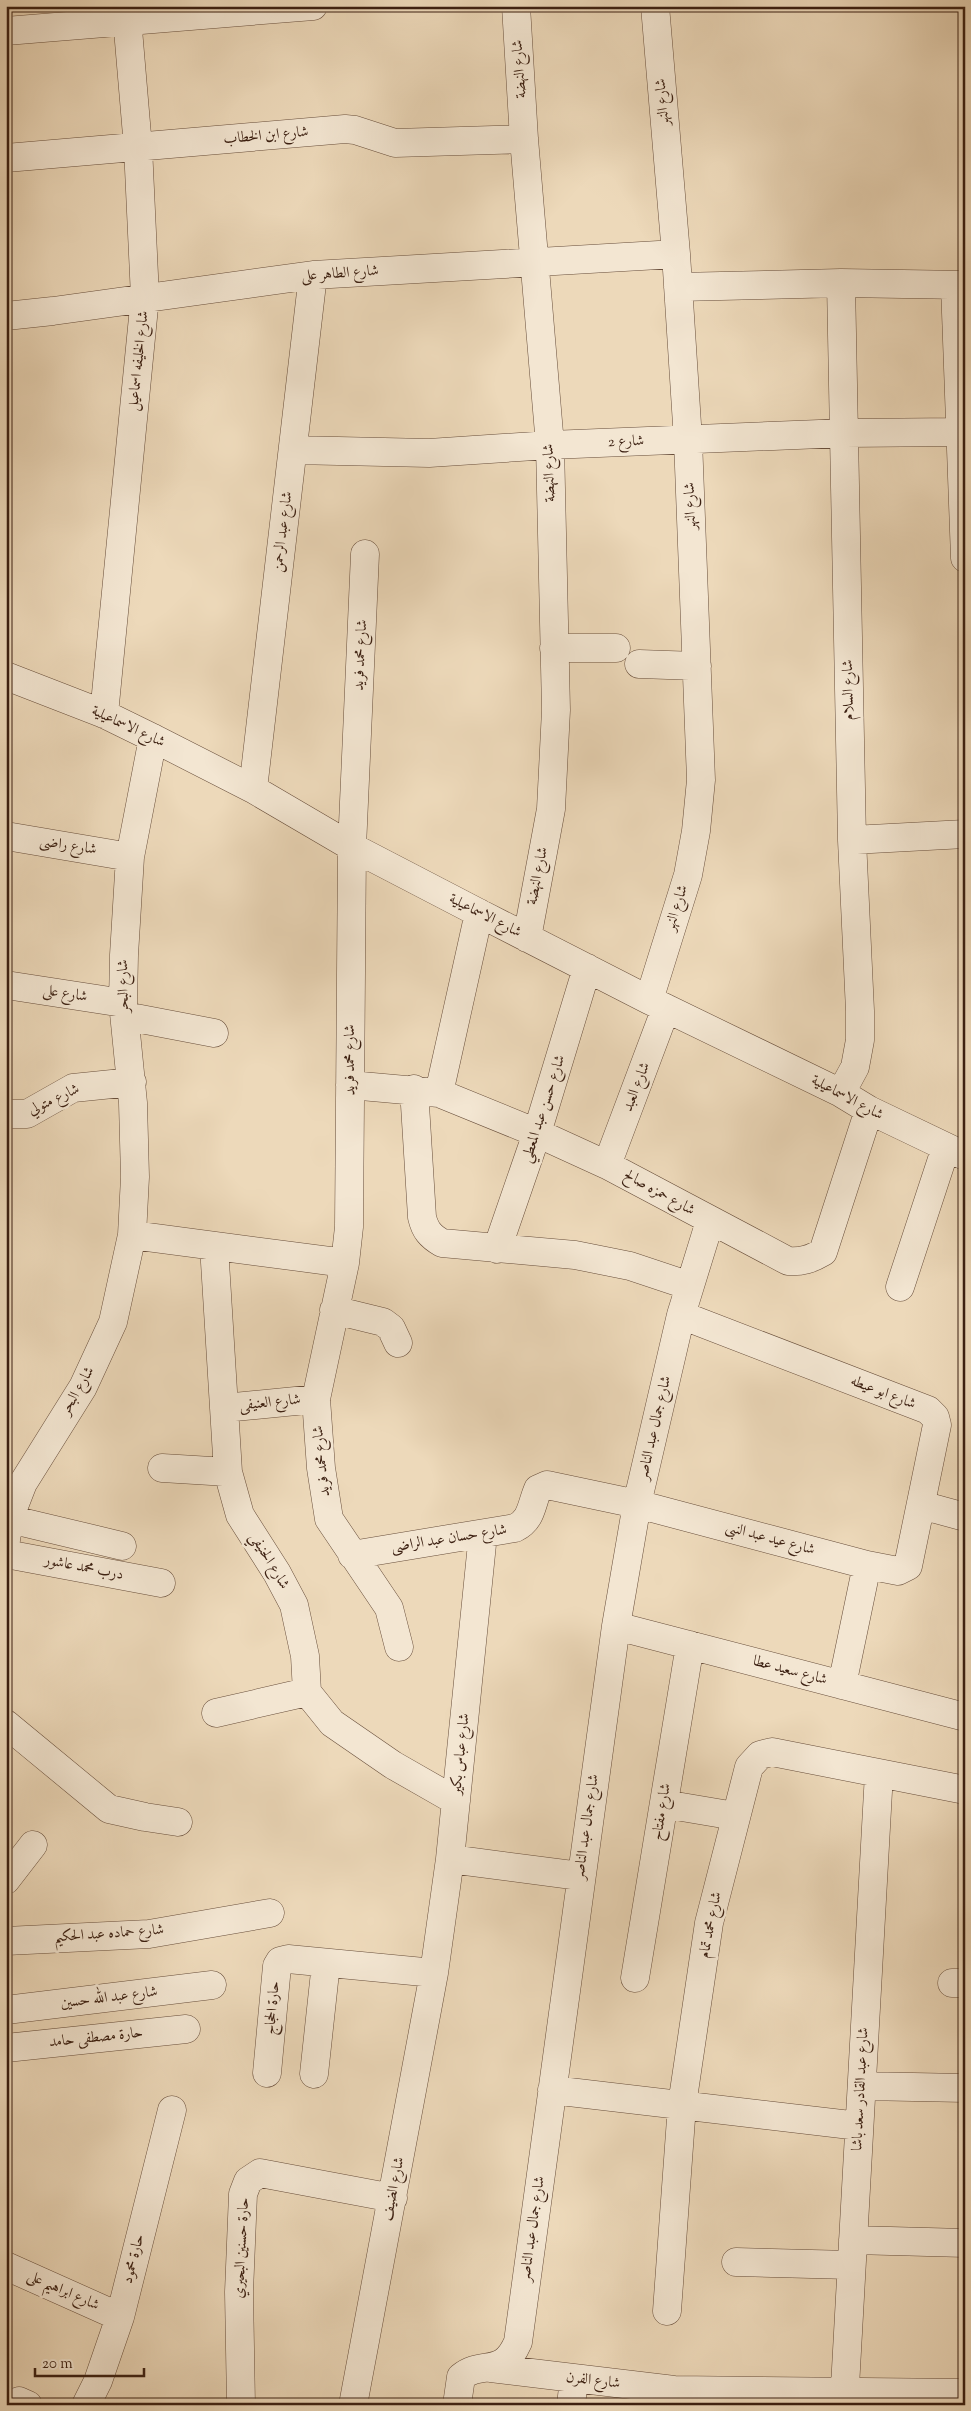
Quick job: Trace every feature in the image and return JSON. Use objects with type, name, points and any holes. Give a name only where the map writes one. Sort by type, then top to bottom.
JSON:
[{"type":"street","points":[[6,31],[127,14],[313,6]]},
{"type":"street","name":"شارع النهضة","points":[[516,6],[524,139],[536,262],[550,445],[556,710],[551,809],[527,938]]},
{"type":"street","name":"شارع النهر","points":[[655,6],[676,254],[688,440],[701,780],[696,831],[688,875],[658,1004]]},
{"type":"street","name":"شارع الخليفه اسماعيل","points":[[104,714],[145,298],[138,147],[127,14]]},
{"type":"street","name":"شارع ابن الخطاب","points":[[6,158],[345,129],[355,130],[396,143],[524,139]]},
{"type":"street","name":"شارع الطاهر على","points":[[6,316],[313,275],[676,254]]},
{"type":"street","name":"شارع عبد الرحمن","points":[[253,789],[313,275]]},
{"type":"street","points":[[678,287],[841,283],[960,285],[959,432],[963,469],[965,558]]},
{"type":"street","name":"شارع السلام","points":[[841,283],[852,840],[860,1011],[860,1040],[855,1067],[841,1093]]},
{"type":"street","name":"شارع 2","points":[[292,450],[428,453],[550,445],[845,433],[959,432]]},
{"type":"street","name":"شارع محمد فريد","points":[[365,554],[352,847],[349,1227],[345,1263],[316,1398],[321,1468],[330,1520],[388,1608],[399,1648]]},
{"type":"street","points":[[554,648],[616,648]]},
{"type":"street","points":[[639,664],[697,666]]},
{"type":"street","name":"شارع الاسماعيلية","points":[[6,676],[104,714],[153,738],[253,789],[352,847],[527,938],[841,1093],[869,1110],[955,1152]]},
{"type":"street","name":"شارع البحر","points":[[8,1530],[23,1483],[83,1387],[112,1322],[132,1235],[135,1177],[132,1082],[124,1010],[124,955],[130,857],[153,738]]},
{"type":"street","points":[[852,840],[965,834]]},
{"type":"street","name":"شارع راضى","points":[[6,836],[130,857]]},
{"type":"street","points":[[479,913],[426,1091],[422,1217],[424,1228],[432,1237],[442,1243],[575,1255],[630,1266],[690,1286]]},
{"type":"street","name":"شارع حسن عبد المعطي","points":[[497,1249],[537,1132],[587,968]]},
{"type":"street","name":"شارع على","points":[[6,985],[124,1010],[214,1033]]},
{"type":"street","name":"شارع العبد","points":[[608,1165],[658,1004]]},
{"type":"street","name":"شارع متولي","points":[[6,1114],[27,1114],[73,1088],[132,1082]]},
{"type":"street","name":"شارع حمزه صالح","points":[[350,1085],[426,1091],[537,1132],[608,1165],[788,1261],[799,1262],[811,1259],[823,1252],[869,1110]]},
{"type":"street","points":[[900,1287],[955,1152]]},
{"type":"street","name":"شارع جمال عبد الناصر","points":[[457,2405],[461,2377],[467,2372],[503,2364],[513,2354],[518,2342],[580,1876],[616,1626],[637,1504],[681,1315],[710,1221]]},
{"type":"street","points":[[132,1235],[345,1263]]},
{"type":"street","name":"شارع الحنيفي","points":[[214,1246],[228,1472],[240,1515],[277,1573],[294,1605],[305,1656],[307,1692]]},
{"type":"street","points":[[334,1310],[383,1322],[391,1328],[398,1343]]},
{"type":"street","name":"شارع ابو عيطه","points":[[681,1315],[928,1410],[934,1416],[937,1425],[908,1566],[904,1570]]},
{"type":"street","name":"شارع العنيفى","points":[[224,1408],[316,1398]]},
{"type":"street","points":[[162,1468],[228,1472]]},
{"type":"street","name":"شارع حسان عبد الراضى","points":[[352,1555],[515,1528],[524,1524],[529,1516],[538,1489],[547,1485],[637,1504]]},
{"type":"street","name":"شارع عيد عبد النبى","points":[[637,1504],[867,1564],[898,1571],[904,1570]]},
{"type":"street","points":[[921,1505],[965,1517]]},
{"type":"street","points":[[8,1530],[122,1546]]},
{"type":"street","name":"شارع عباس بكير","points":[[434,1973],[450,1859],[483,1534]]},
{"type":"street","name":"درب محمد عاشور","points":[[6,1554],[161,1583]]},
{"type":"street","points":[[842,1685],[867,1564]]},
{"type":"street","name":"شارع سعيد عطا","points":[[616,1626],[965,1717]]},
{"type":"street","name":"شارع مفتاح","points":[[635,1978],[690,1645]]},
{"type":"street","points":[[216,1713],[307,1692],[332,1723],[456,1802]]},
{"type":"street","points":[[6,1724],[109,1809],[145,1818],[178,1822]]},
{"type":"street","name":"شارع محمد تمام","points":[[667,2311],[682,2105],[709,1923],[749,1767],[760,1755],[772,1752],[965,1790]]},
{"type":"street","name":"شارع عبد القادر سعد باشا","points":[[844,2398],[879,1774]]},
{"type":"street","points":[[664,1804],[735,1816]]},
{"type":"street","points":[[6,1880],[33,1845]]},
{"type":"street","points":[[450,1859],[580,1876]]},
{"type":"street","name":"شارع حماده عبد الحكيم","points":[[6,1941],[149,1934],[270,1913]]},
{"type":"street","name":"حارة الحجاج","points":[[267,2073],[277,1966],[280,1961],[288,1959],[434,1973]]},
{"type":"street","points":[[314,2074],[326,1963]]},
{"type":"street","name":"شارع الضيف","points":[[353,2405],[434,1973]]},
{"type":"street","name":"شارع عبد الله حسين","points":[[6,2010],[212,1985]]},
{"type":"street","name":"حارة مصطفى حامد","points":[[6,2048],[186,2028]]},
{"type":"street","points":[[862,2086],[965,2088]]},
{"type":"street","points":[[552,2090],[859,2126]]},
{"type":"street","name":"حارة محمود","points":[[86,2405],[98,2381],[120,2317],[172,2110]]},
{"type":"street","name":"حارة حسنين البحيري","points":[[241,2405],[239,2292],[243,2194],[248,2181],[260,2173],[392,2198]]},
{"type":"street","points":[[736,2262],[965,2243]]},
{"type":"street","name":"شارع ابراهيم على","points":[[6,2266],[120,2317]]},
{"type":"street","name":"شارع الفرن","points":[[491,2368],[573,2392],[674,2390],[766,2398],[844,2398],[965,2393]]}]
